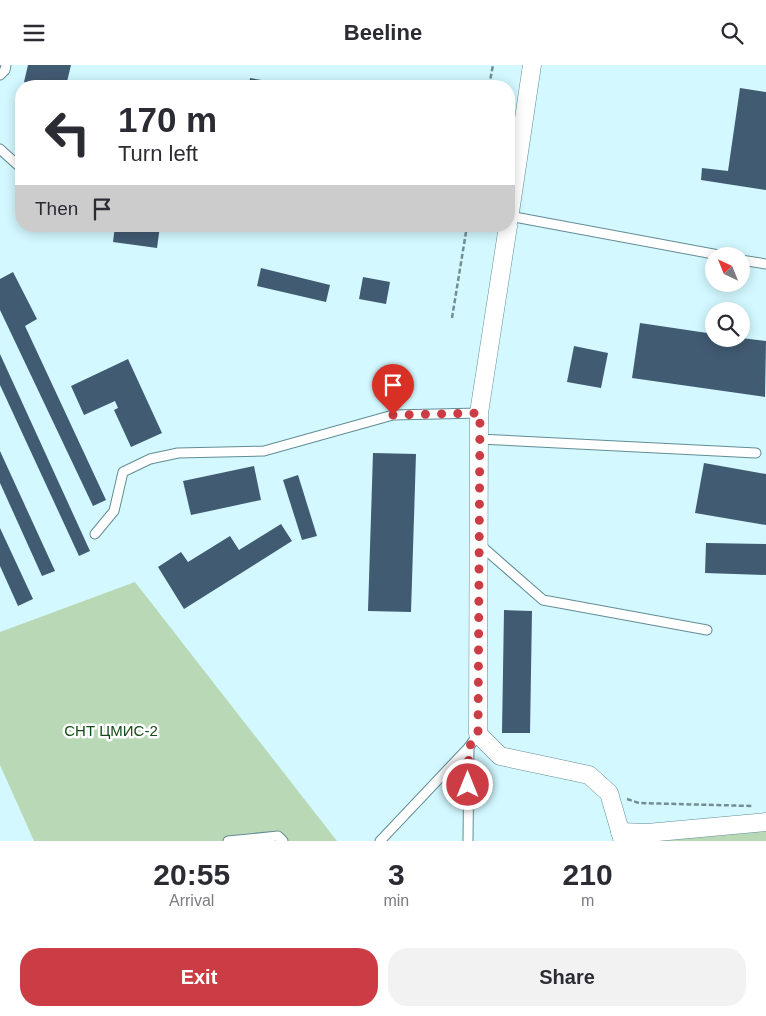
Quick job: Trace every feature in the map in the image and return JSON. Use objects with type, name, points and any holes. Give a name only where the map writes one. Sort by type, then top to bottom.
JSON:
[{"type":"street","points":[[515,178],[532,65]]},
{"type":"street","points":[[507,232],[480,413],[474,740],[500,756],[589,775],[609,793],[622,836],[649,837],[766,822]]},
{"type":"lane","points":[[0,75],[5,70],[6,65]]},
{"type":"lane","points":[[0,149],[15,163]]},
{"type":"lane","points":[[515,219],[705,253]]},
{"type":"lane","points":[[750,261],[766,264]]},
{"type":"lane","points":[[95,534],[114,511],[123,472],[150,459],[178,453],[264,451],[393,415],[480,413]]},
{"type":"lane","points":[[479,439],[756,453]]},
{"type":"lane","points":[[479,544],[543,600],[707,630]]},
{"type":"lane","points":[[380,841],[474,740]]},
{"type":"lane","points":[[468,841],[474,740]]},
{"type":"lane","points":[[228,841],[278,837],[283,841]]},
{"type":"path","points":[[490,80],[493,65]]},
{"type":"path","points":[[452,318],[466,232]]},
{"type":"path","points":[[609,793],[639,803],[756,806]]},
{"type":"green space","name":"СНТ ЦМИС-2","points":[[135,582],[337,841],[34,841],[0,765],[0,632]]},
{"type":"green space","points":[[766,825],[766,841],[656,841],[656,836]]},
{"type":"building","points":[[28,65],[71,65],[67,80],[24,80]]},
{"type":"building","points":[[740,88],[766,92],[766,190],[701,180],[702,168],[728,171]]},
{"type":"building","points":[[114,232],[159,232],[157,248],[113,242]]},
{"type":"building","points":[[261,268],[330,285],[326,302],[257,286]]},
{"type":"building","points":[[13,272],[37,319],[25,326],[106,500],[93,506],[0,310],[0,279]]},
{"type":"building","points":[[363,277],[390,282],[386,304],[359,299]]},
{"type":"building","points":[[640,323],[705,333],[705,347],[750,347],[750,339],[766,341],[765,397],[632,378]]},
{"type":"building","points":[[574,346],[608,353],[601,388],[567,382]]},
{"type":"building","points":[[0,354],[90,551],[79,556],[0,385]]},
{"type":"building","points":[[128,359],[162,433],[131,447],[114,410],[118,408],[115,401],[84,415],[71,386]]},
{"type":"building","points":[[0,451],[55,571],[42,576],[0,483]]},
{"type":"building","points":[[373,453],[416,454],[411,612],[368,611]]},
{"type":"building","points":[[704,463],[766,474],[766,525],[695,513]]},
{"type":"building","points":[[254,466],[261,500],[191,515],[183,481]]},
{"type":"building","points":[[298,475],[317,536],[302,540],[283,480]]},
{"type":"building","points":[[281,524],[292,541],[184,609],[158,567],[181,552],[188,562],[230,536],[239,550]]},
{"type":"building","points":[[0,528],[33,599],[18,606],[0,566]]},
{"type":"building","points":[[706,543],[766,544],[766,575],[705,573]]},
{"type":"building","points":[[504,610],[532,611],[530,733],[502,733]]},
{"type":"route","points":[[393,415],[480,413],[478,734],[469,747],[468,785]]}]
